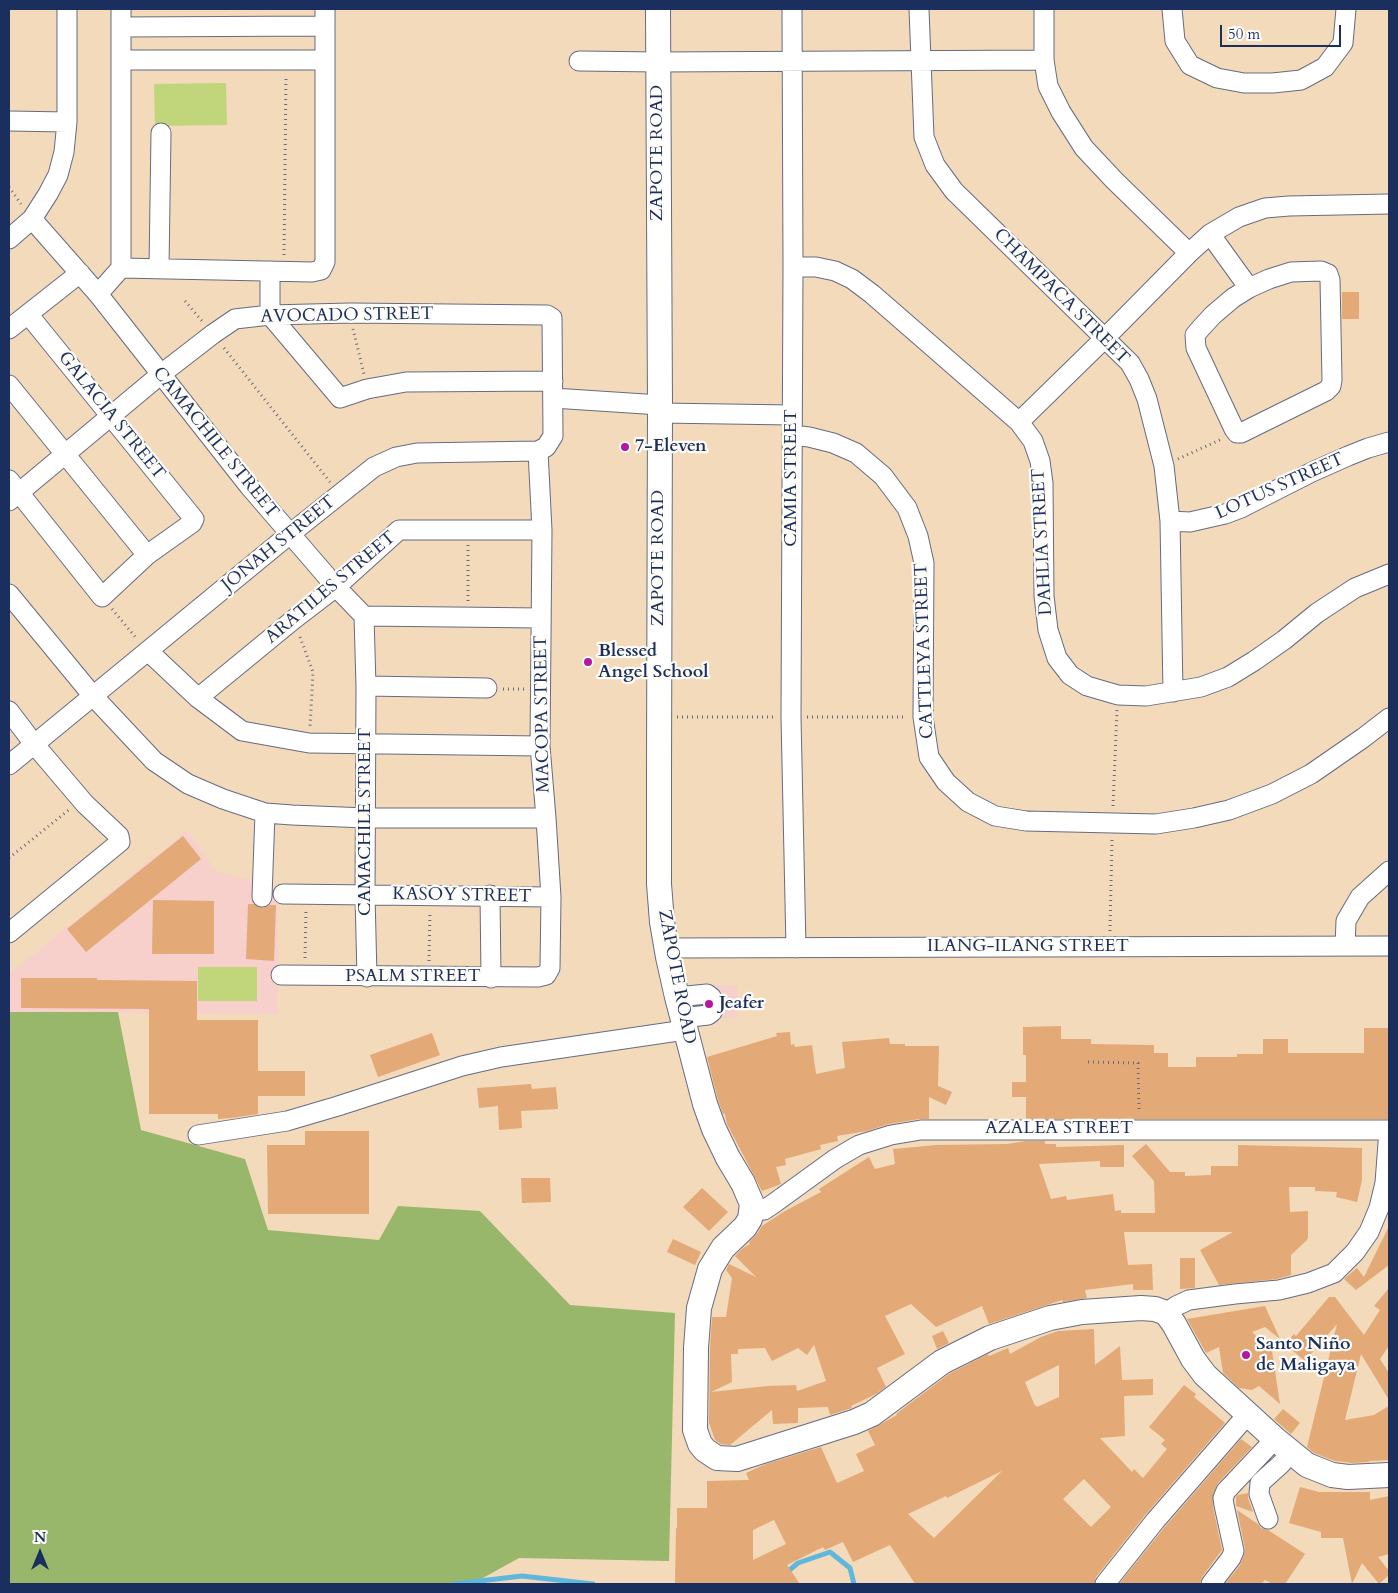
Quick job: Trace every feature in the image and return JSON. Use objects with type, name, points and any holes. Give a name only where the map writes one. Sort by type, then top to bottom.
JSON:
[{"type":"main road","name":"ZAPOTE ROAD","points":[[658,9],[660,409],[659,884],[666,948],[681,1015],[705,1104],[725,1151],[750,1197],[752,1212]]},
{"type":"main road","points":[[752,1212],[750,1220],[745,1227],[723,1248],[710,1269],[699,1308],[696,1348],[695,1430],[704,1450],[717,1458],[737,1459],[854,1422],[872,1414],[954,1355],[990,1338],[1021,1327],[1050,1318],[1082,1312],[1141,1308],[1155,1309],[1166,1313],[1174,1324],[1192,1359],[1205,1375],[1307,1465],[1332,1475],[1348,1477],[1389,1475]]},
{"type":"street","points":[[9,239],[32,219],[48,194],[58,175],[64,152],[67,122],[67,9]]},
{"type":"street","name":"CAMIA STREET","points":[[792,9],[791,717],[796,948]]},
{"type":"street","name":"CHAMPACA STREET","points":[[918,9],[924,137],[935,165],[954,190],[1130,363],[1147,399],[1164,466],[1170,522],[1174,692]]},
{"type":"street","points":[[1044,9],[1044,60],[1048,86],[1061,112],[1084,148],[1189,253]]},
{"type":"street","points":[[1172,9],[1174,41],[1190,65],[1217,78],[1244,83],[1273,83],[1301,80],[1325,67],[1343,43],[1346,9]]},
{"type":"street","points":[[98,294],[121,268],[121,18],[325,18],[325,262],[321,270],[312,272],[121,268]]},
{"type":"street","points":[[121,60],[326,60]]},
{"type":"street","points":[[579,61],[1044,60]]},
{"type":"street","points":[[9,121],[67,122]]},
{"type":"street","points":[[159,268],[161,133]]},
{"type":"street","points":[[1019,422],[1210,234],[1239,217],[1265,208],[1389,204]]},
{"type":"street","name":"CAMACHILE STREET","points":[[32,219],[98,294],[249,486],[336,587],[364,616],[367,977]]},
{"type":"street","points":[[1210,234],[1249,288]]},
{"type":"street","name":"DAHLIA STREET","points":[[793,267],[816,267],[835,271],[852,279],[872,294],[1019,422],[1033,441],[1040,460],[1043,483],[1044,596],[1048,630],[1057,658],[1070,675],[1087,686],[1118,695],[1146,696],[1201,687],[1228,677],[1284,640],[1317,613],[1347,593],[1389,574]]},
{"type":"street","points":[[1321,270],[1328,274],[1330,280],[1331,386],[1326,391],[1238,433],[1234,429],[1196,348],[1195,336],[1213,315],[1233,298],[1249,288],[1269,278],[1291,272],[1321,270]]},
{"type":"street","points":[[277,271],[270,315],[340,398],[367,389],[406,382],[553,389],[660,409],[792,415]]},
{"type":"street","points":[[9,329],[80,273]]},
{"type":"street","name":"AVOCADO STREET","points":[[12,492],[66,454],[160,375],[235,318],[350,313],[547,315],[552,318],[553,389]]},
{"type":"street","name":"GALACIA STREET","points":[[28,314],[194,519],[192,523],[147,555]]},
{"type":"street","points":[[9,385],[147,555],[102,597],[12,492]]},
{"type":"street","points":[[538,451],[546,447],[553,436],[553,389]]},
{"type":"street","name":"CATTLEYA STREET","points":[[792,434],[833,443],[856,453],[883,476],[907,508],[918,536],[924,563],[923,717],[930,757],[946,782],[968,802],[995,816],[1026,821],[1156,824],[1229,810],[1272,794],[1311,774],[1389,718]]},
{"type":"street","name":"LOTUS STREET","points":[[1170,522],[1190,522],[1225,514],[1348,456],[1389,442]]},
{"type":"street","name":"JONAH STREET","points":[[9,765],[374,467],[396,457],[417,453],[538,451]]},
{"type":"street","name":"MACOPA STREET","points":[[538,451],[542,530],[540,746],[551,896],[550,968],[546,975]]},
{"type":"street","name":"ARATILES STREET","points":[[198,698],[336,587],[399,530],[542,530]]},
{"type":"street","points":[[9,594],[93,696],[154,761],[188,784],[223,799],[265,813],[366,818],[546,818]]},
{"type":"street","points":[[364,616],[541,618]]},
{"type":"street","points":[[148,651],[198,698],[242,731],[309,744],[540,746]]},
{"type":"street","points":[[366,686],[487,688]]},
{"type":"street","points":[[9,710],[34,744],[82,799],[119,836],[120,842],[9,933]]},
{"type":"street","points":[[262,897],[265,813]]},
{"type":"street","points":[[1345,946],[1346,921],[1360,896],[1389,870]]},
{"type":"street","name":"KASOY STREET","points":[[283,894],[551,896]]},
{"type":"street","points":[[490,895],[491,978]]},
{"type":"street","name":"ILANG-ILANG STREET","points":[[666,948],[1389,946]]},
{"type":"street","name":"PSALM STREET","points":[[280,975],[491,978],[538,977],[546,975]]},
{"type":"street","points":[[198,1135],[287,1121],[366,1098],[462,1066],[681,1015]]},
{"type":"street","name":"AZALEA STREET","points":[[752,1212],[764,1210],[835,1158],[860,1145],[891,1135],[921,1130],[958,1128],[1389,1130]]},
{"type":"street","points":[[1166,1313],[1189,1300],[1279,1290],[1308,1283],[1334,1273],[1355,1252],[1369,1232],[1385,1184],[1389,1130]]},
{"type":"street","points":[[1106,1584],[1155,1521],[1248,1414]]},
{"type":"street","points":[[1268,1519],[1259,1494],[1260,1482],[1281,1464],[1283,1445]]},
{"type":"street","points":[[1211,1584],[1232,1558],[1234,1551],[1223,1498],[1226,1491],[1283,1445]]},
{"type":"path","points":[[277,271],[286,60]]},
{"type":"path","points":[[185,301],[340,494]]},
{"type":"path","points":[[350,313],[367,389]]},
{"type":"path","points":[[1174,461],[1238,433]]},
{"type":"path","points":[[468,530],[468,618]]},
{"type":"path","points":[[102,597],[148,651]]},
{"type":"path","points":[[293,620],[313,672],[309,744]]},
{"type":"path","points":[[487,688],[540,689]]},
{"type":"path","points":[[9,858],[82,799]]},
{"type":"path","points":[[304,976],[306,894]]},
{"type":"path","points":[[429,976],[430,895]]},
{"type":"path","points":[[1088,1062],[1138,1063],[1139,1129]]},
{"type":"shaded area","points":[[187,830],[216,871],[278,888],[278,1014],[9,1012],[9,974]]},
{"type":"shaded area","points":[[691,985],[737,985],[738,1018],[700,1019]]},
{"type":"green space","points":[[226,83],[227,125],[155,126],[154,84]]},
{"type":"green space","points":[[198,967],[257,967],[257,1001],[198,1001]]},
{"type":"green space","points":[[9,1012],[118,1012],[141,1130],[245,1159],[268,1230],[379,1240],[398,1206],[480,1211],[570,1305],[675,1313],[669,1561],[519,1558],[472,1584],[9,1584]]},
{"type":"building","points":[[1342,292],[1359,292],[1359,319],[1342,319]]},
{"type":"building","points":[[183,836],[201,859],[86,952],[67,929]]},
{"type":"building","points":[[153,900],[214,901],[214,954],[152,954]]},
{"type":"building","points":[[248,904],[254,904],[262,908],[276,905],[274,961],[246,959]]},
{"type":"building","points":[[21,978],[197,981],[197,1020],[258,1020],[258,1071],[305,1071],[305,1096],[258,1096],[258,1114],[231,1118],[218,1119],[218,1114],[149,1114],[149,1009],[21,1008]]},
{"type":"building","points":[[1061,1026],[1061,1039],[1091,1039],[1091,1044],[1154,1045],[1154,1053],[1168,1053],[1168,1067],[1196,1067],[1196,1057],[1237,1057],[1237,1054],[1263,1054],[1263,1039],[1288,1039],[1288,1053],[1364,1053],[1364,1028],[1389,1028],[1389,1119],[1026,1119],[1026,1097],[1012,1097],[1012,1082],[1026,1082],[1026,1055],[1023,1055],[1023,1027]]},
{"type":"building","points":[[790,1032],[791,1045],[794,1044],[795,1047],[812,1045],[816,1074],[845,1068],[842,1042],[889,1038],[890,1044],[939,1046],[938,1086],[952,1092],[946,1105],[929,1097],[929,1119],[889,1124],[867,1131],[837,1136],[838,1141],[820,1145],[821,1149],[785,1159],[786,1165],[776,1167],[781,1184],[762,1191],[727,1124],[725,1114],[723,1114],[718,1100],[707,1057],[777,1036],[776,1033]]},
{"type":"building","points":[[432,1033],[440,1055],[378,1077],[370,1055]]},
{"type":"building","points":[[531,1084],[532,1089],[556,1087],[558,1109],[521,1111],[522,1128],[499,1130],[498,1106],[479,1108],[477,1088]]},
{"type":"building","points":[[305,1131],[369,1131],[369,1214],[268,1214],[267,1145],[305,1145]]},
{"type":"building","points":[[1045,1141],[1045,1144],[1056,1144],[1056,1147],[1124,1145],[1124,1167],[1100,1167],[1100,1161],[1039,1164],[1051,1199],[1066,1196],[1067,1200],[1113,1194],[1115,1211],[1121,1210],[1121,1213],[1155,1213],[1154,1181],[1132,1156],[1146,1144],[1170,1172],[1185,1172],[1185,1176],[1211,1175],[1211,1166],[1238,1166],[1238,1145],[1362,1148],[1362,1180],[1357,1202],[1336,1197],[1337,1192],[1315,1191],[1315,1187],[1289,1187],[1290,1212],[1308,1211],[1308,1239],[1291,1255],[1291,1275],[1277,1279],[1219,1285],[1200,1250],[1233,1232],[1124,1232],[1128,1265],[1152,1264],[1153,1290],[1133,1290],[1133,1284],[1085,1290],[1087,1298],[1063,1302],[1062,1300],[989,1324],[982,1306],[936,1327],[911,1304],[885,1316],[905,1354],[877,1368],[886,1387],[876,1394],[851,1406],[852,1408],[830,1415],[828,1407],[798,1408],[798,1423],[773,1424],[772,1410],[730,1445],[721,1444],[715,1440],[709,1423],[712,1317],[726,1317],[732,1278],[726,1270],[729,1264],[756,1277],[735,1256],[750,1244],[749,1242],[762,1226],[785,1211],[821,1192],[819,1189],[869,1157],[875,1169],[895,1164],[893,1149],[936,1145],[1007,1144]],"holes":[[[814,1345],[826,1381],[797,1391],[796,1385],[711,1392],[732,1382],[731,1354],[738,1354],[738,1349],[765,1348],[772,1361],[798,1348],[807,1355]]]},
{"type":"building","points":[[521,1178],[550,1178],[551,1202],[522,1203]]},
{"type":"building","points":[[702,1188],[728,1212],[709,1231],[683,1207]]},
{"type":"building","points":[[1389,1226],[1389,1265],[1356,1290],[1344,1279],[1357,1268],[1364,1277]]},
{"type":"building","points":[[673,1239],[701,1252],[695,1265],[667,1252]]},
{"type":"building","points":[[1180,1258],[1195,1258],[1195,1288],[1180,1289]]},
{"type":"building","points":[[1389,1288],[1389,1346],[1380,1359],[1389,1373],[1389,1400],[1361,1354],[1345,1420],[1374,1415],[1389,1406],[1389,1460],[1353,1463],[1335,1461],[1314,1453],[1307,1447],[1337,1324],[1305,1361],[1285,1344],[1294,1334],[1296,1336],[1329,1297],[1335,1297],[1364,1335],[1380,1310],[1374,1306]]},
{"type":"building","points":[[1265,1306],[1280,1339],[1265,1327],[1252,1332],[1272,1351],[1280,1404],[1259,1386],[1252,1390],[1239,1388],[1223,1373],[1219,1347],[1206,1353],[1187,1319]]},
{"type":"building","points":[[1094,1329],[1095,1365],[1120,1346],[1122,1380],[1153,1379],[1153,1395],[1124,1396],[1125,1436],[1100,1438],[1132,1472],[1134,1469],[1143,1478],[1167,1449],[1161,1444],[1165,1440],[1149,1427],[1184,1385],[1196,1394],[1194,1397],[1225,1423],[1146,1514],[1096,1577],[1094,1584],[915,1584],[890,1545],[853,1562],[843,1542],[825,1550],[823,1547],[787,1565],[800,1584],[675,1584],[677,1508],[707,1508],[707,1481],[749,1480],[746,1473],[766,1464],[821,1447],[837,1483],[864,1471],[856,1454],[875,1445],[868,1431],[897,1415],[949,1374],[988,1354],[989,1356],[1008,1348],[1010,1354],[1041,1337],[1058,1331]],"holes":[[[1059,1365],[1059,1397],[1037,1407],[1025,1382]],[[1002,1471],[934,1538],[908,1514],[946,1496],[947,1498]],[[1084,1479],[1111,1507],[1091,1527],[1063,1499]],[[774,1520],[786,1544],[753,1560],[753,1530]]]},
{"type":"building","points":[[943,1331],[949,1343],[937,1349],[932,1336]]},
{"type":"building","points":[[1283,1409],[1300,1423],[1291,1434],[1274,1419]]},
{"type":"building","points":[[1241,1439],[1252,1447],[1218,1483],[1213,1494],[1213,1507],[1222,1550],[1202,1577],[1200,1584],[1119,1584],[1164,1528]]},
{"type":"building","points":[[1300,1487],[1319,1492],[1370,1492],[1370,1500],[1389,1496],[1389,1554],[1378,1557],[1389,1571],[1389,1575],[1379,1584],[1362,1563],[1352,1584],[1343,1538],[1321,1538],[1321,1532],[1289,1523]]},
{"type":"building","points":[[1248,1493],[1253,1512],[1236,1506],[1236,1497]]},
{"type":"building","points":[[1237,1510],[1261,1528],[1268,1530],[1305,1554],[1285,1584],[1272,1584],[1265,1580],[1261,1584],[1225,1584],[1240,1565],[1245,1549]]},
{"type":"waterway","points":[[786,1573],[798,1563],[830,1552],[850,1568],[854,1584]]},
{"type":"waterway","points":[[454,1584],[522,1576],[593,1584]]},
{"type":"place","name":"7-Eleven","points":[[625,447]]},
{"type":"place","name":"Blessed Angel School","points":[[588,662]]},
{"type":"place","name":"Jeafer","points":[[709,1004]]},
{"type":"place","name":"Santo Niño de Maligaya","points":[[1246,1355]]}]
